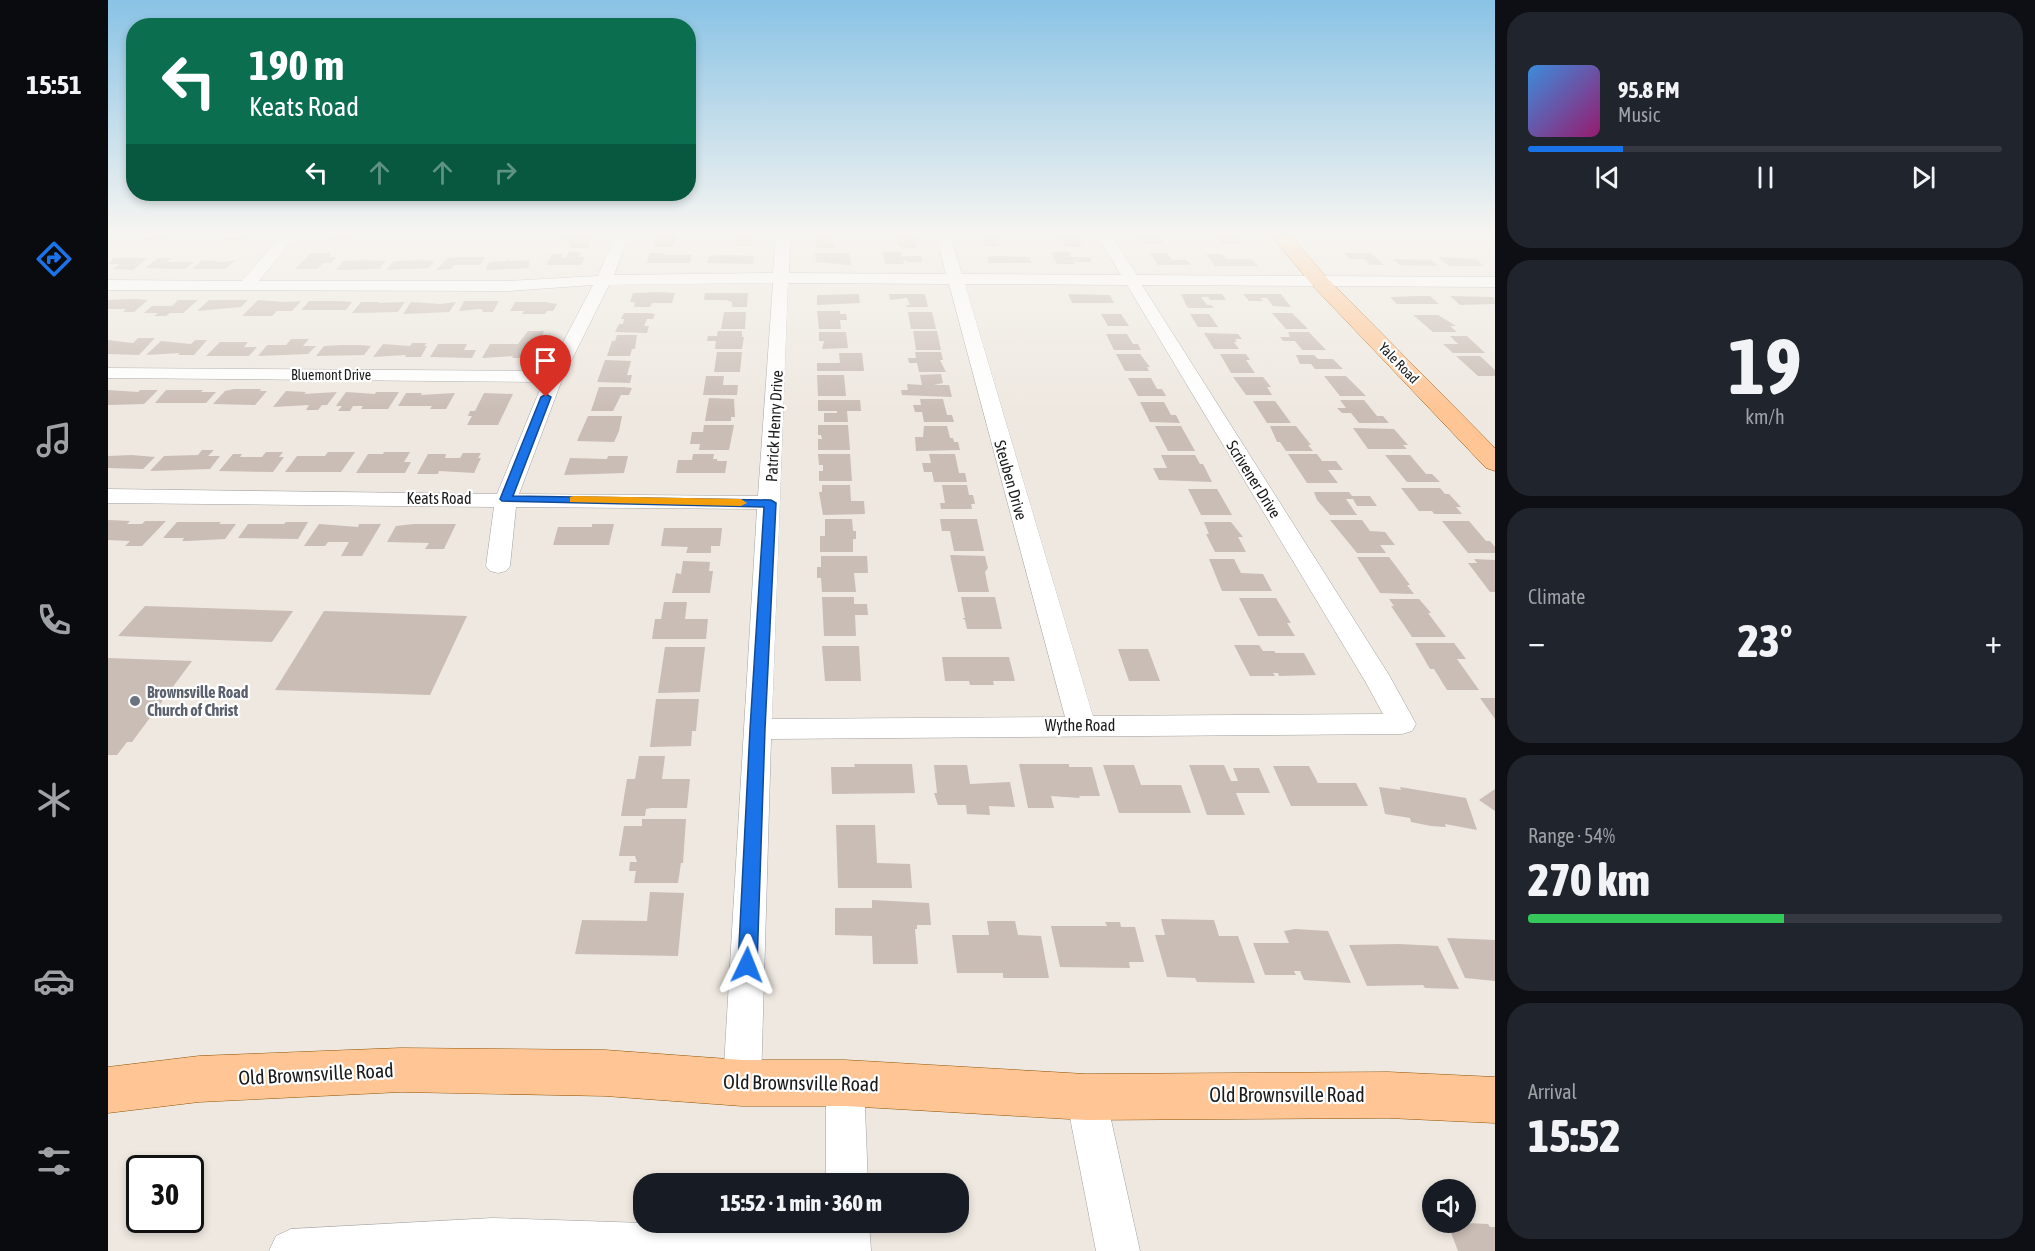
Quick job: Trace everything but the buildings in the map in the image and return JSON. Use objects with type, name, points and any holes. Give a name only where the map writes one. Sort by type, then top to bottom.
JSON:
[{"type":"main road","name":"Yale Road","points":[[1331,293],[1495,463]]},
{"type":"main road","name":"Old Brownsville Road","points":[[108,1090],[199,1079],[401,1070],[605,1072],[742,1083],[844,1083],[1086,1097],[1388,1095],[1495,1100]]},
{"type":"street","points":[[498,566],[506,499],[554,377],[597,293]]},
{"type":"street","name":"Patrick Henry Drive","points":[[742,1083],[757,729],[781,293]]},
{"type":"street","name":"Steuben Drive","points":[[958,293],[1081,725]]},
{"type":"street","name":"Scrivener Drive","points":[[1141,293],[1402,724]]},
{"type":"street","name":"Bluemont Drive","points":[[108,373],[554,377]]},
{"type":"street","name":"Keats Road","points":[[108,496],[771,503]]},
{"type":"street","name":"Wythe Road","points":[[757,729],[1402,724]]},
{"type":"street","points":[[844,1083],[847,1173]]},
{"type":"street","points":[[1086,1097],[1118,1251]]},
{"type":"street","points":[[848,1233],[849,1251]]},
{"type":"street","points":[[291,1251],[361,1249],[493,1240],[832,1251]]},
{"type":"slow traffic","points":[[574,500],[741,503]]},
{"type":"place","name":"Brownsville Road Church of Christ","points":[[135,701]]},
{"type":"route","points":[[546,397],[506,499],[771,503],[757,729],[747,965]]}]
